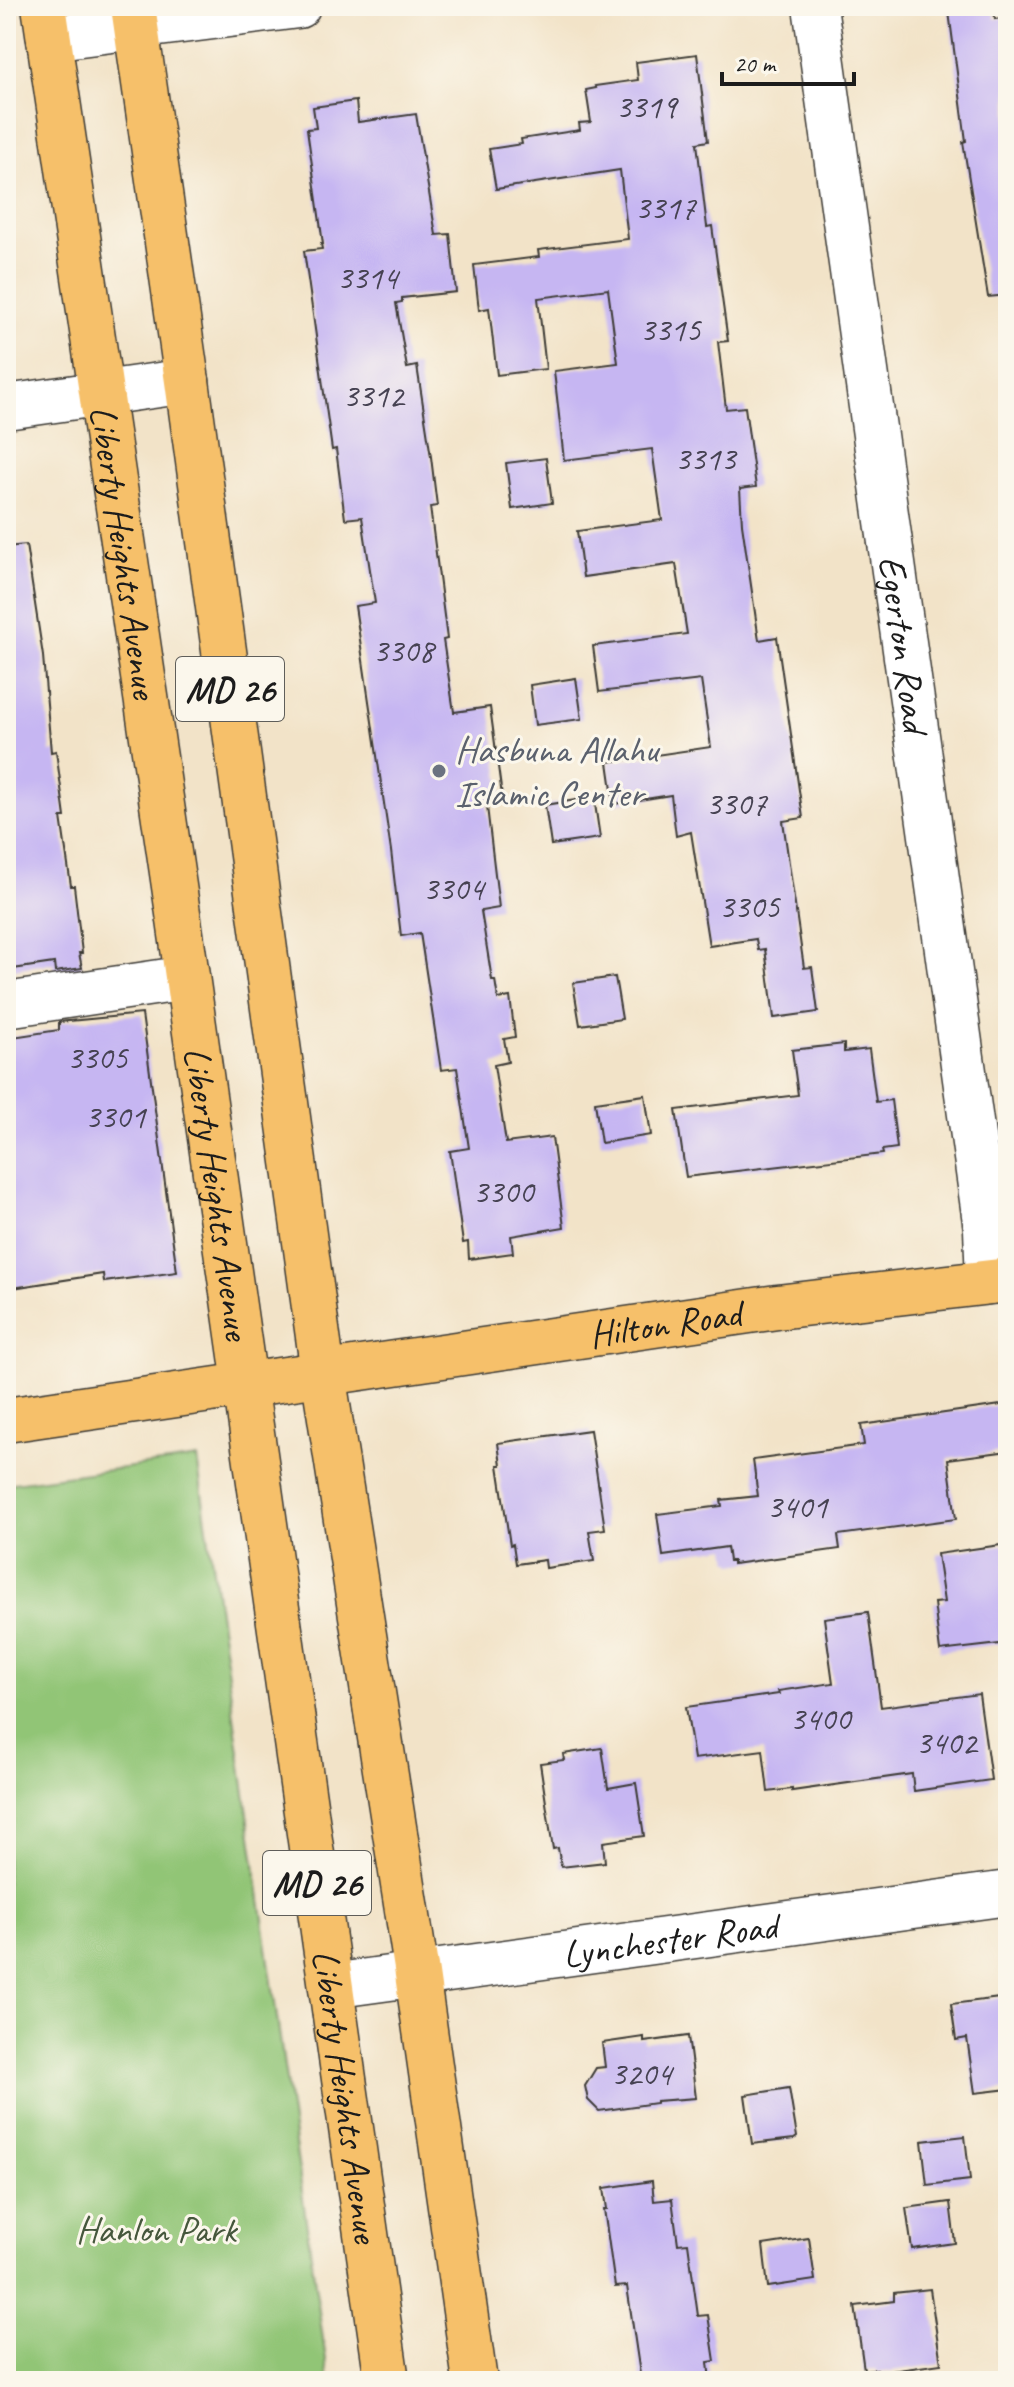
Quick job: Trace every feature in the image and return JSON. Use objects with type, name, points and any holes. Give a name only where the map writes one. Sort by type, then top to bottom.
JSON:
[{"type":"main road","name":"Liberty Heights Avenue","points":[[134,16],[323,1373],[417,1974],[475,2381]]},
{"type":"main road","name":"Liberty Heights Avenue","points":[[46,22],[187,978],[387,2381]]},
{"type":"main road","name":"Hilton Road","points":[[6,1420],[777,1307],[998,1281]]},
{"type":"street","points":[[46,22],[298,6]]},
{"type":"street","name":"Egerton Road","points":[[815,6],[986,1229],[998,1281]]},
{"type":"street","points":[[6,407],[187,381]]},
{"type":"street","points":[[6,1005],[187,978]]},
{"type":"street","name":"Lynchester Road","points":[[331,1986],[1008,1893]]},
{"type":"green space","name":"Hanlon Park","points":[[197,1458],[329,2381],[6,2381],[6,1484]]},
{"type":"building","points":[[994,7],[995,19],[1008,17],[1008,295],[988,297],[963,142],[966,141],[949,12]]},
{"type":"building","points":[[697,54],[708,141],[697,143],[707,227],[712,226],[728,341],[718,342],[726,409],[745,407],[756,487],[740,489],[742,524],[759,640],[777,637],[803,818],[783,821],[804,968],[812,967],[818,1012],[774,1018],[765,949],[758,950],[756,939],[709,946],[691,832],[676,836],[671,795],[614,804],[608,762],[711,747],[701,680],[599,692],[593,646],[687,634],[676,564],[583,577],[577,531],[662,520],[652,449],[564,460],[554,371],[618,363],[608,289],[538,298],[546,369],[497,375],[489,308],[479,310],[474,265],[539,257],[538,250],[628,239],[620,170],[496,189],[489,149],[522,144],[521,139],[580,130],[579,123],[591,122],[586,90],[638,80],[636,62]]},
{"type":"building","points":[[356,101],[358,122],[416,114],[436,235],[450,234],[456,292],[402,298],[402,302],[396,303],[407,368],[417,366],[431,457],[437,506],[430,507],[447,639],[443,640],[454,712],[490,707],[502,796],[486,798],[499,908],[481,911],[492,980],[495,980],[498,999],[510,997],[515,1037],[504,1039],[508,1062],[494,1065],[506,1143],[552,1137],[564,1227],[511,1236],[513,1253],[469,1259],[468,1242],[463,1243],[450,1151],[469,1148],[457,1068],[441,1070],[420,933],[401,936],[355,606],[375,603],[362,517],[345,519],[336,449],[332,450],[304,251],[322,249],[323,244],[307,129],[316,128],[313,107]]},
{"type":"building","points":[[546,458],[552,503],[512,509],[506,463]]},
{"type":"building","points":[[26,545],[43,656],[51,752],[56,751],[65,817],[61,817],[82,953],[79,953],[82,968],[55,972],[54,963],[6,970],[6,547]]},
{"type":"building","points":[[576,678],[582,719],[535,725],[530,685]]},
{"type":"building","points":[[594,797],[600,838],[551,845],[545,805]]},
{"type":"building","points":[[615,977],[622,1019],[580,1025],[573,983]]},
{"type":"building","points":[[142,1014],[177,1272],[104,1282],[103,1274],[6,1289],[6,1038],[59,1030],[59,1022]]},
{"type":"building","points":[[844,1044],[844,1052],[869,1049],[876,1102],[891,1100],[897,1148],[882,1150],[883,1154],[686,1177],[676,1110],[798,1095],[792,1050]]},
{"type":"building","points":[[645,1095],[651,1135],[601,1143],[595,1102]]},
{"type":"building","points":[[1008,1404],[1008,1451],[948,1459],[956,1519],[838,1535],[840,1549],[733,1564],[729,1561],[727,1547],[663,1556],[657,1514],[722,1506],[721,1500],[758,1496],[753,1460],[864,1445],[861,1425]]},
{"type":"building","points":[[590,1430],[605,1529],[589,1531],[594,1561],[546,1568],[545,1560],[516,1564],[513,1544],[510,1545],[498,1465],[501,1465],[498,1443]]},
{"type":"building","points":[[1008,1544],[1008,1643],[940,1651],[934,1603],[944,1602],[937,1554]]},
{"type":"building","points":[[868,1612],[881,1707],[979,1694],[991,1780],[914,1791],[912,1774],[768,1792],[763,1750],[694,1759],[686,1707],[833,1683],[824,1618]]},
{"type":"building","points":[[602,1748],[608,1788],[636,1783],[644,1836],[603,1842],[605,1862],[561,1867],[558,1848],[553,1849],[540,1763],[564,1760],[563,1754]]},
{"type":"building","points":[[1008,1997],[1008,2089],[975,2093],[967,2038],[956,2040],[951,2004]]},
{"type":"building","points":[[688,2036],[696,2098],[599,2111],[588,2100],[585,2086],[596,2068],[605,2067],[602,2043],[644,2037],[644,2042]]},
{"type":"building","points":[[789,2088],[797,2137],[752,2144],[745,2095]]},
{"type":"building","points":[[965,2136],[970,2180],[927,2185],[922,2141]]},
{"type":"building","points":[[652,2181],[654,2201],[672,2199],[678,2244],[688,2243],[698,2316],[708,2315],[715,2361],[708,2362],[710,2381],[641,2381],[627,2286],[615,2287],[604,2188]]},
{"type":"building","points":[[950,2202],[955,2243],[912,2249],[906,2208]]},
{"type":"building","points":[[809,2238],[815,2280],[768,2287],[763,2245]]},
{"type":"building","points":[[930,2289],[941,2364],[877,2373],[877,2369],[864,2370],[855,2306],[894,2301],[894,2293]]},
{"type":"place","name":"Hasbuna Allahu Islamic Center","points":[[439,771]]}]
